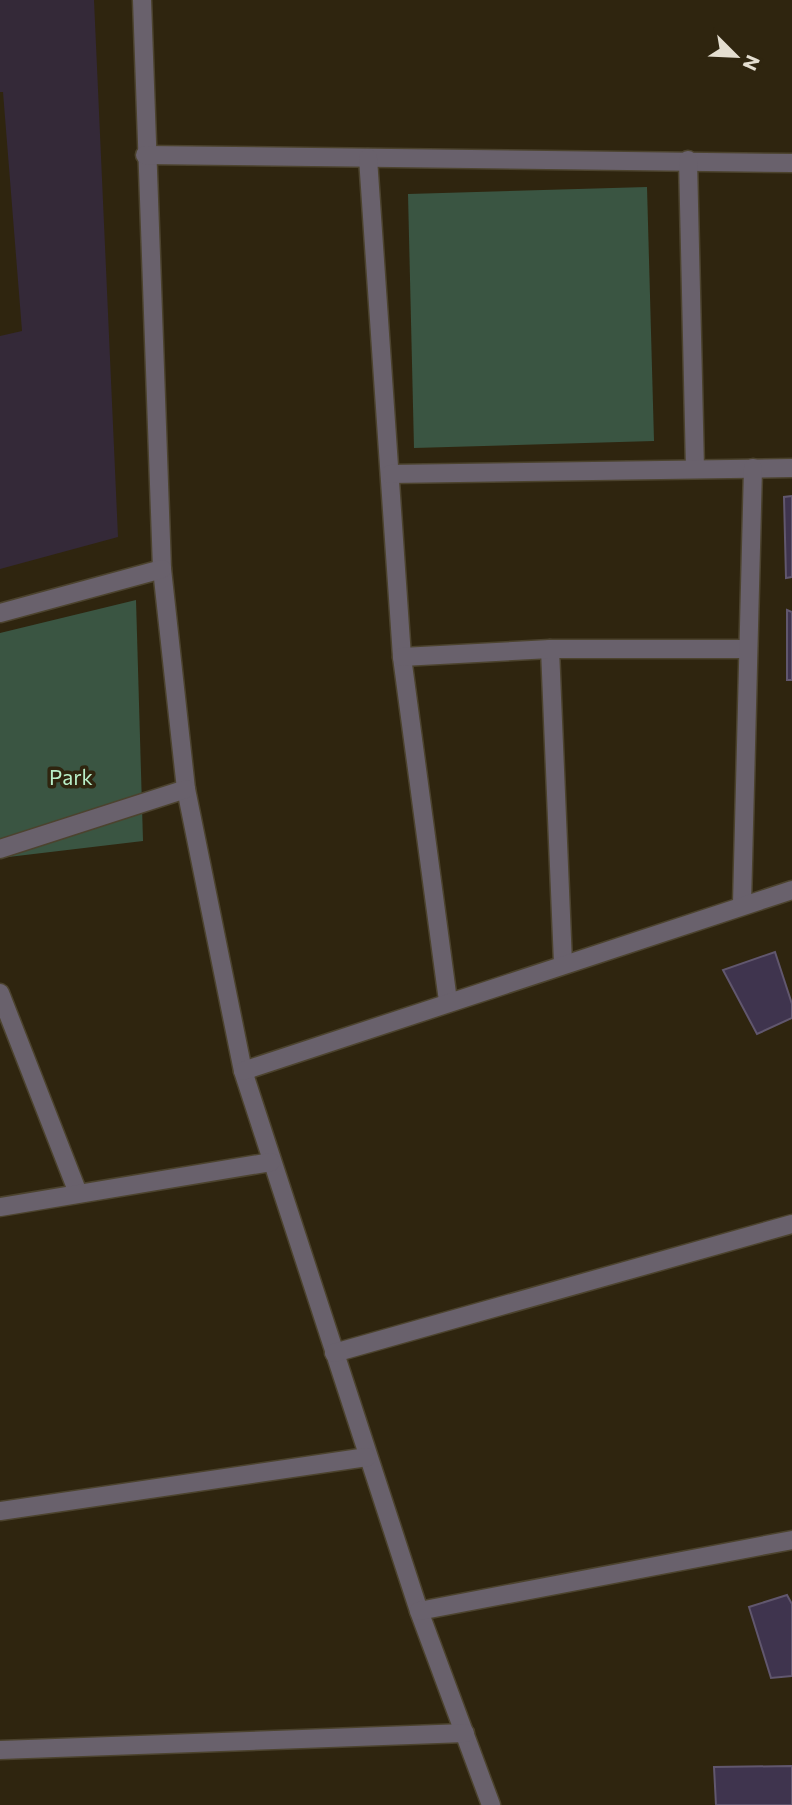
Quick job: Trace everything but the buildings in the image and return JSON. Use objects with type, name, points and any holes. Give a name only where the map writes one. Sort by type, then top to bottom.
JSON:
[{"type":"street","points":[[142,0],[145,155],[162,569],[186,789],[243,1071],[419,1611],[491,1805]]},
{"type":"street","points":[[145,155],[792,163]]},
{"type":"street","points":[[368,158],[402,657],[448,1002]]},
{"type":"street","points":[[688,160],[695,470]]},
{"type":"street","points":[[742,904],[753,468]]},
{"type":"street","points":[[390,474],[792,468]]},
{"type":"street","points":[[0,613],[162,569]]},
{"type":"street","points":[[402,657],[550,649],[747,649]]},
{"type":"street","points":[[550,649],[563,964]]},
{"type":"street","points":[[0,849],[186,789]]},
{"type":"street","points":[[243,1071],[742,904],[792,890]]},
{"type":"street","points":[[0,993],[78,1193]]},
{"type":"street","points":[[0,1208],[271,1162]]},
{"type":"street","points":[[334,1353],[792,1224]]},
{"type":"street","points":[[0,1511],[368,1457]]},
{"type":"street","points":[[419,1611],[792,1540]]},
{"type":"street","points":[[0,1750],[465,1733]]},
{"type":"shaded area","points":[[0,0],[94,0],[118,537],[0,569],[0,336],[22,331],[3,92],[0,92]]},
{"type":"green space","points":[[647,187],[654,441],[414,448],[408,194]]},
{"type":"green space","name":"Park","points":[[136,600],[143,841],[0,858],[0,633]]}]
